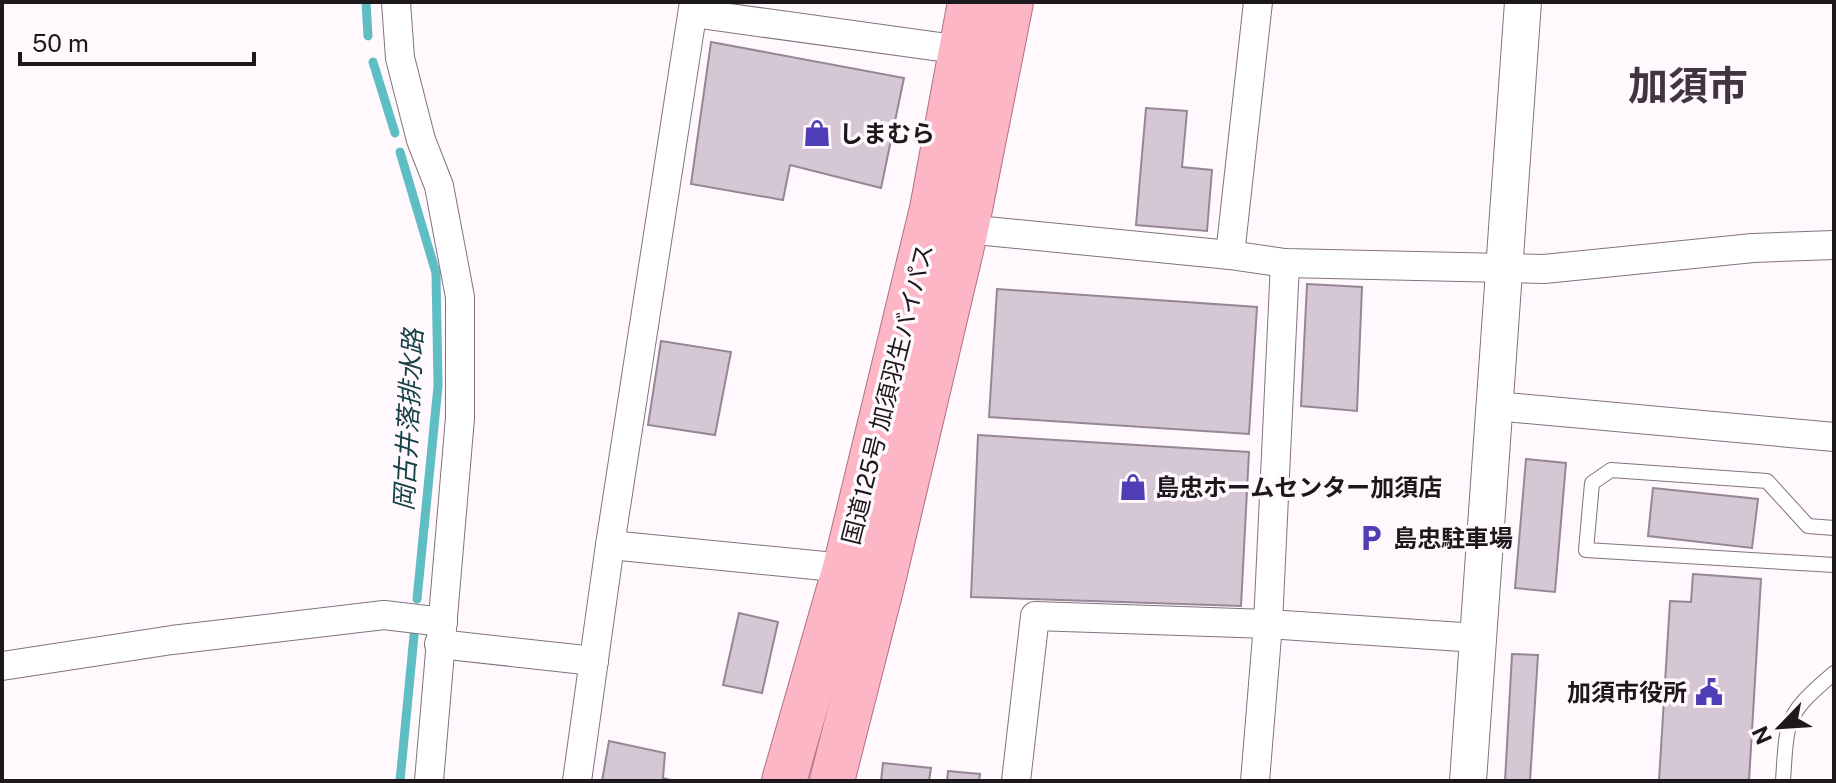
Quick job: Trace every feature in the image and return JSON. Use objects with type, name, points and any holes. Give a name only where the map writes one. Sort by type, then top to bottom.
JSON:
[{"type":"highway","name":"国道125号 加須羽生バイパス","points":[[784,781],[845,568],[932,209],[970,2]]},
{"type":"highway","name":"国道125号 加須羽生バイパス","points":[[832,781],[886,570],[966,229],[1011,2]]},
{"type":"street","points":[[396,2],[400,58],[421,140],[439,186],[460,297],[460,418],[428,626],[429,781]]},
{"type":"street","points":[[1230,255],[1258,2]]},
{"type":"street","points":[[1468,781],[1523,2]]},
{"type":"street","points":[[577,781],[610,545],[694,7],[962,50]]},
{"type":"street","points":[[966,229],[1285,263],[1544,269],[1753,248],[1834,245]]},
{"type":"street","points":[[1255,781],[1268,624],[1285,263]]},
{"type":"street","points":[[1495,406],[1834,437]]},
{"type":"street","points":[[610,545],[845,568]]},
{"type":"street","points":[[2,666],[187,638],[384,615],[594,661]]},
{"type":"street","points":[[1016,781],[1035,616],[1268,624],[1477,638]]},
{"type":"lane","points":[[1834,528],[1808,526],[1767,481],[1611,470],[1592,483],[1586,550],[1834,565]]},
{"type":"lane","points":[[1783,781],[1787,726],[1801,701],[1834,673]]},
{"type":"building","points":[[711,42],[904,78],[881,188],[790,165],[783,200],[691,184]]},
{"type":"building","points":[[1146,108],[1187,111],[1182,167],[1212,170],[1207,231],[1136,225]]},
{"type":"building","points":[[1307,284],[1362,287],[1357,411],[1301,406]]},
{"type":"building","points":[[997,289],[1257,307],[1249,434],[989,417]]},
{"type":"building","points":[[661,341],[731,352],[715,435],[648,425]]},
{"type":"building","points":[[978,435],[1249,452],[1241,606],[971,597]]},
{"type":"building","points":[[1526,459],[1566,463],[1555,592],[1515,588]]},
{"type":"building","points":[[1653,488],[1758,499],[1752,548],[1648,536]]},
{"type":"building","name":"加須市役所","points":[[1693,574],[1761,579],[1749,781],[1659,781],[1670,601],[1691,602]]},
{"type":"building","points":[[739,613],[778,622],[762,693],[723,685]]},
{"type":"building","points":[[1512,654],[1538,655],[1530,781],[1505,781]]},
{"type":"building","points":[[609,741],[665,753],[663,778],[674,781],[602,781]]},
{"type":"building","points":[[883,763],[931,768],[929,781],[881,781]]},
{"type":"building","points":[[948,771],[980,774],[979,781],[947,781]]},
{"type":"waterway","name":"岡古井落排水路","points":[[366,2],[368,36]]},
{"type":"waterway","name":"岡古井落排水路","points":[[373,62],[395,133]]},
{"type":"waterway","name":"岡古井落排水路","points":[[400,152],[436,273],[438,386],[417,599]]},
{"type":"waterway","name":"岡古井落排水路","points":[[400,781],[415,625]]},
{"type":"place","name":"しまむら","points":[[817,133]]},
{"type":"place","name":"島忠ホームセンター加須店","points":[[1133,487]]},
{"type":"place","name":"島忠駐車場","points":[[1371,538]]},
{"type":"place","name":"加須市役所","points":[[1709,692]]},
{"type":"district","name":"加須市","points":[[1688,85]]}]
